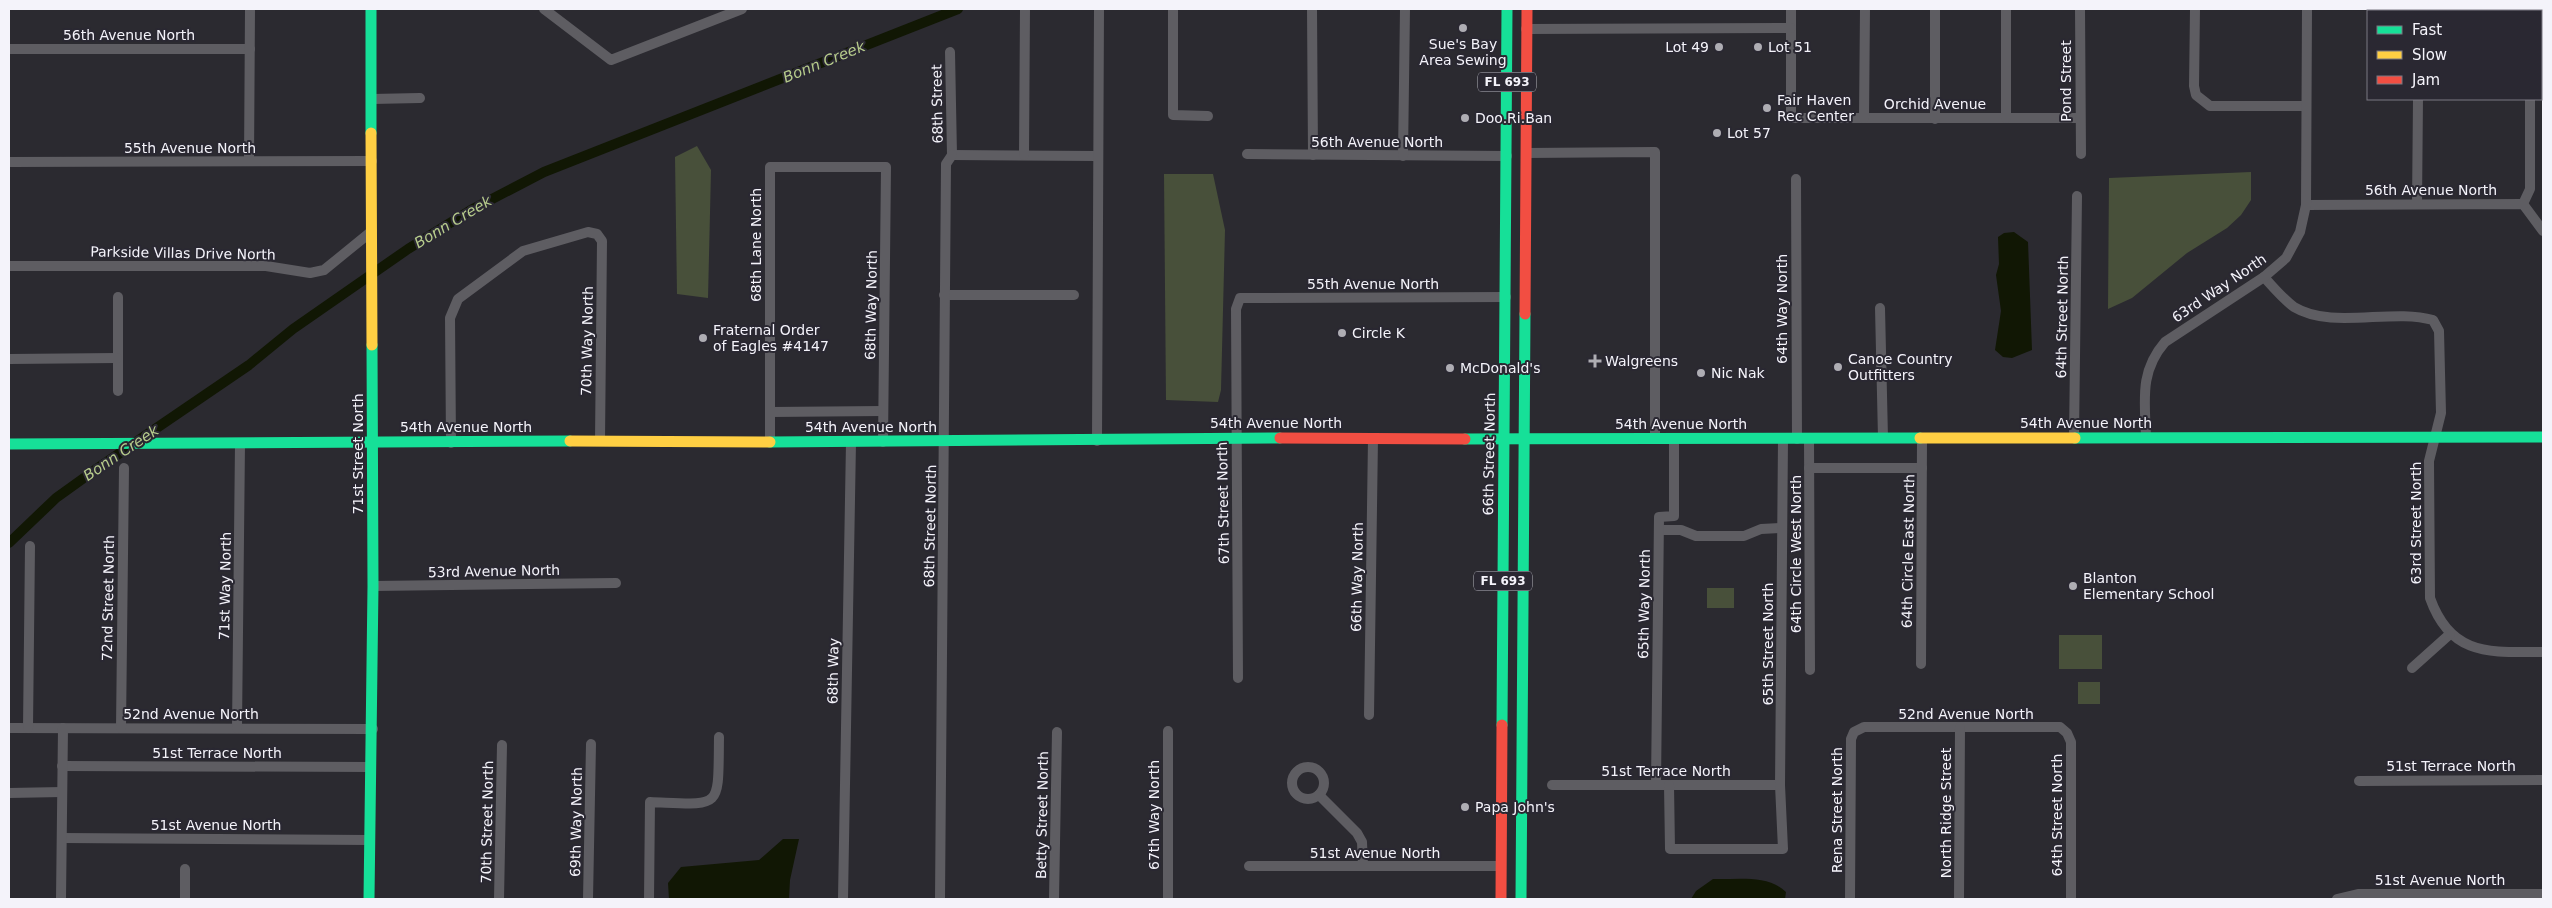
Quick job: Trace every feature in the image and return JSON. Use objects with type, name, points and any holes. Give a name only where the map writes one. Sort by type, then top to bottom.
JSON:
[{"type":"main road","name":"71st Street North","points":[[369,899],[373,729],[374,304],[371,9]]},
{"type":"main road","name":"66th Street North","points":[[1501,899],[1507,9]]},
{"type":"main road","name":"FL 693","points":[[1521,899],[1527,9]]},
{"type":"main road","points":[[1507,49],[1511,61],[1516,135],[1526,153]]},
{"type":"main road","points":[[1507,156],[1513,165],[1516,188],[1516,236],[1526,256]]},
{"type":"main road","name":"54th Avenue North","points":[[9,444],[600,441],[945,442],[1236,438],[2543,437]]},
{"type":"main road","points":[[1503,601],[1513,615],[1514,649],[1523,652]]},
{"type":"main road","points":[[1502,670],[1512,677],[1514,714],[1523,726]]},
{"type":"main road","points":[[1502,734],[1509,737],[1513,743],[1513,833],[1522,850]]},
{"type":"street","points":[[248,161],[250,9]]},
{"type":"street","points":[[544,9],[611,60],[742,9]]},
{"type":"street","points":[[1024,155],[1025,9]]},
{"type":"street","points":[[1097,441],[1099,9]]},
{"type":"street","points":[[1174,9],[1173,115],[1208,116]]},
{"type":"street","points":[[1312,9],[1312,155]]},
{"type":"street","points":[[1403,156],[1405,9]]},
{"type":"street","points":[[1526,29],[1791,28],[1791,9]]},
{"type":"street","points":[[1864,118],[1865,9]]},
{"type":"street","points":[[1935,9],[1935,119]]},
{"type":"street","points":[[2006,9],[2006,118]]},
{"type":"street","name":"Pond Street","points":[[2080,9],[2081,154]]},
{"type":"street","points":[[2195,9],[2194,86],[2196,95],[2210,106],[2306,106]]},
{"type":"street","name":"63rd Way North","points":[[2146,438],[2145,381],[2155,353],[2165,342],[2264,277],[2286,258],[2293,248],[2304,220],[2306,204],[2307,9]]},
{"type":"street","name":"Orchid Avenue","points":[[1791,28],[1791,118],[2080,118]]},
{"type":"street","name":"56th Avenue North","points":[[9,49],[250,49]]},
{"type":"street","name":"68th Street","points":[[950,52],[952,155]]},
{"type":"street","points":[[372,99],[420,98]]},
{"type":"street","points":[[2417,204],[2418,100]]},
{"type":"street","points":[[2530,100],[2530,189],[2523,204],[2543,231]]},
{"type":"street","points":[[1526,153],[1655,152],[1655,439]]},
{"type":"street","name":"56th Avenue North","points":[[1247,154],[1507,156]]},
{"type":"street","points":[[952,155],[1098,156]]},
{"type":"street","name":"68th Street North","points":[[940,899],[946,164],[952,155]]},
{"type":"street","name":"55th Avenue North","points":[[9,162],[372,161]]},
{"type":"street","name":"68th Way North","points":[[770,167],[886,167],[883,442]]},
{"type":"street","name":"68th Lane North","points":[[770,167],[770,442]]},
{"type":"street","name":"64th Way North","points":[[1796,180],[1796,439]]},
{"type":"street","name":"64th Street North","points":[[2074,438],[2077,196]]},
{"type":"street","name":"56th Avenue North","points":[[2306,204],[2523,204]]},
{"type":"street","name":"Parkside Villas Drive North","points":[[9,266],[266,266],[310,273],[324,270],[372,231]]},
{"type":"street","name":"70th Way North","points":[[451,443],[450,318],[458,299],[523,251],[588,232],[597,234],[602,241],[600,441]]},
{"type":"street","name":"63rd Street North","points":[[2264,277],[2295,307],[2312,314],[2330,316],[2418,316],[2432,320],[2439,331],[2441,413],[2429,461],[2428,579],[2430,598],[2436,616],[2450,634]]},
{"type":"street","points":[[944,295],[1074,295]]},
{"type":"street","points":[[118,297],[118,391]]},
{"type":"street","name":"55th Avenue North","points":[[1240,298],[1506,297]]},
{"type":"street","name":"67th Street North","points":[[1238,678],[1236,309],[1240,298]]},
{"type":"street","points":[[1880,308],[1883,438]]},
{"type":"street","points":[[9,359],[117,358]]},
{"type":"street","points":[[771,412],[883,411]]},
{"type":"street","name":"66th Way North","points":[[1368,716],[1373,438]]},
{"type":"street","name":"64th Circle East North","points":[[1920,664],[1922,438]]},
{"type":"street","name":"65th Way North","points":[[1656,784],[1659,517],[1674,516],[1674,439]]},
{"type":"street","name":"65th Street North","points":[[1669,785],[1670,849],[1783,849],[1780,785],[1783,439]]},
{"type":"street","name":"64th Circle West North","points":[[1809,439],[1810,670]]},
{"type":"street","name":"68th Way","points":[[843,899],[851,442]]},
{"type":"street","name":"71st Way North","points":[[237,728],[240,443]]},
{"type":"street","name":"72nd Street North","points":[[121,728],[124,468]]},
{"type":"street","points":[[1809,468],[1922,468]]},
{"type":"street","points":[[1659,530],[1681,530],[1696,536],[1744,536],[1762,529],[1782,528]]},
{"type":"street","points":[[28,728],[30,546]]},
{"type":"street","name":"53rd Avenue North","points":[[373,586],[616,583]]},
{"type":"street","points":[[2412,668],[2450,634],[2467,646],[2490,652],[2543,652]]},
{"type":"street","name":"52nd Avenue North","points":[[1864,727],[2060,727],[2067,733]]},
{"type":"street","name":"Rena Street North","points":[[1850,899],[1851,739],[1854,732],[1864,727]]},
{"type":"street","name":"North Ridge Street","points":[[1959,899],[1960,727]]},
{"type":"street","name":"52nd Avenue North","points":[[9,728],[373,729]]},
{"type":"street","points":[[61,899],[63,728]]},
{"type":"street","name":"67th Way North","points":[[1168,731],[1168,899]]},
{"type":"street","name":"Betty Street North","points":[[1054,899],[1057,732]]},
{"type":"street","name":"64th Street North","points":[[2067,733],[2071,742],[2071,899]]},
{"type":"street","points":[[649,899],[650,802],[702,804],[712,800],[718,790],[719,737]]},
{"type":"street","name":"69th Way North","points":[[588,899],[591,744]]},
{"type":"street","name":"70th Street North","points":[[499,899],[502,745]]},
{"type":"street","name":"51st Terrace North","points":[[62,766],[371,767]]},
{"type":"street","name":"51st Terrace North","points":[[2359,780],[2543,780]]},
{"type":"street","name":"51st Terrace North","points":[[1552,785],[1780,785]]},
{"type":"street","points":[[9,793],[62,792]]},
{"type":"street","points":[[1319,795],[1357,833],[1362,842],[1363,866]]},
{"type":"street","name":"51st Avenue North","points":[[62,838],[370,840]]},
{"type":"street","name":"51st Avenue North","points":[[1249,866],[1500,866]]},
{"type":"street","points":[[185,869],[185,899]]},
{"type":"street","name":"51st Avenue North","points":[[2337,899],[2358,894],[2543,894]]},
{"type":"shaded area","points":[[697,146],[711,170],[708,298],[677,294],[675,157]]},
{"type":"shaded area","points":[[2251,172],[2251,200],[2241,215],[2227,228],[2187,253],[2132,298],[2108,309],[2109,178]]},
{"type":"shaded area","points":[[1164,174],[1213,174],[1225,230],[1221,390],[1218,402],[1166,400]]},
{"type":"shaded area","points":[[2014,232],[2028,242],[2032,350],[2012,358],[2003,357],[1995,350],[2001,311],[1996,275],[1999,264],[1998,237],[2004,233]]},
{"type":"shaded area","points":[[1707,588],[1734,588],[1734,608],[1707,608]]},
{"type":"shaded area","points":[[2059,635],[2102,635],[2102,669],[2059,669]]},
{"type":"shaded area","points":[[2078,682],[2100,682],[2100,704],[2078,704]]},
{"type":"shaded area","points":[[783,839],[799,839],[790,880],[789,899],[669,899],[668,883],[681,867],[759,860]]},
{"type":"shaded area","points":[[1713,879],[1761,880],[1778,886],[1786,892],[1785,899],[1691,899],[1696,891]]},
{"type":"waterway","name":"Bonn Creek","points":[[9,543],[56,498],[249,365],[293,329],[408,249],[471,210],[544,172],[958,9]]},
{"type":"traffic: fast","points":[[371,9],[371,133]]},
{"type":"traffic: fast","points":[[1502,725],[1507,9]]},
{"type":"traffic: fast","points":[[1521,899],[1525,314]]},
{"type":"traffic: fast","points":[[369,899],[373,586],[372,345]]},
{"type":"traffic: fast","points":[[2075,438],[2543,437]]},
{"type":"traffic: fast","points":[[770,442],[1280,438]]},
{"type":"traffic: fast","points":[[1465,439],[1920,438]]},
{"type":"traffic: fast","points":[[9,444],[570,441]]},
{"type":"traffic: slow","points":[[371,133],[372,345]]},
{"type":"traffic: slow","points":[[1920,438],[2075,438]]},
{"type":"traffic: slow","points":[[570,441],[770,442]]},
{"type":"traffic: jam","points":[[1525,314],[1527,9]]},
{"type":"traffic: jam","points":[[1280,438],[1465,439]]},
{"type":"traffic: jam","points":[[1501,899],[1502,725]]},
{"type":"place","name":"Sue's Bay Area Sewing","points":[[1463,28]]},
{"type":"place","name":"Lot 49","points":[[1719,47]]},
{"type":"place","name":"Lot 51","points":[[1758,47]]},
{"type":"place","name":"Fair Haven Rec Center","points":[[1767,108]]},
{"type":"place","name":"Doo.Ri.Ban","points":[[1465,118]]},
{"type":"place","name":"Lot 57","points":[[1717,133]]},
{"type":"place","name":"Circle K","points":[[1342,333]]},
{"type":"place","name":"Fraternal Order of Eagles #4147","points":[[703,338]]},
{"type":"place","name":"Walgreens","points":[[1595,361]]},
{"type":"place","name":"Canoe Country Outfitters","points":[[1838,367]]},
{"type":"place","name":"McDonald's","points":[[1450,368]]},
{"type":"place","name":"Nic Nak","points":[[1701,373]]},
{"type":"place","name":"Blanton Elementary School","points":[[2073,586]]},
{"type":"place","name":"Papa John's","points":[[1465,807]]}]
